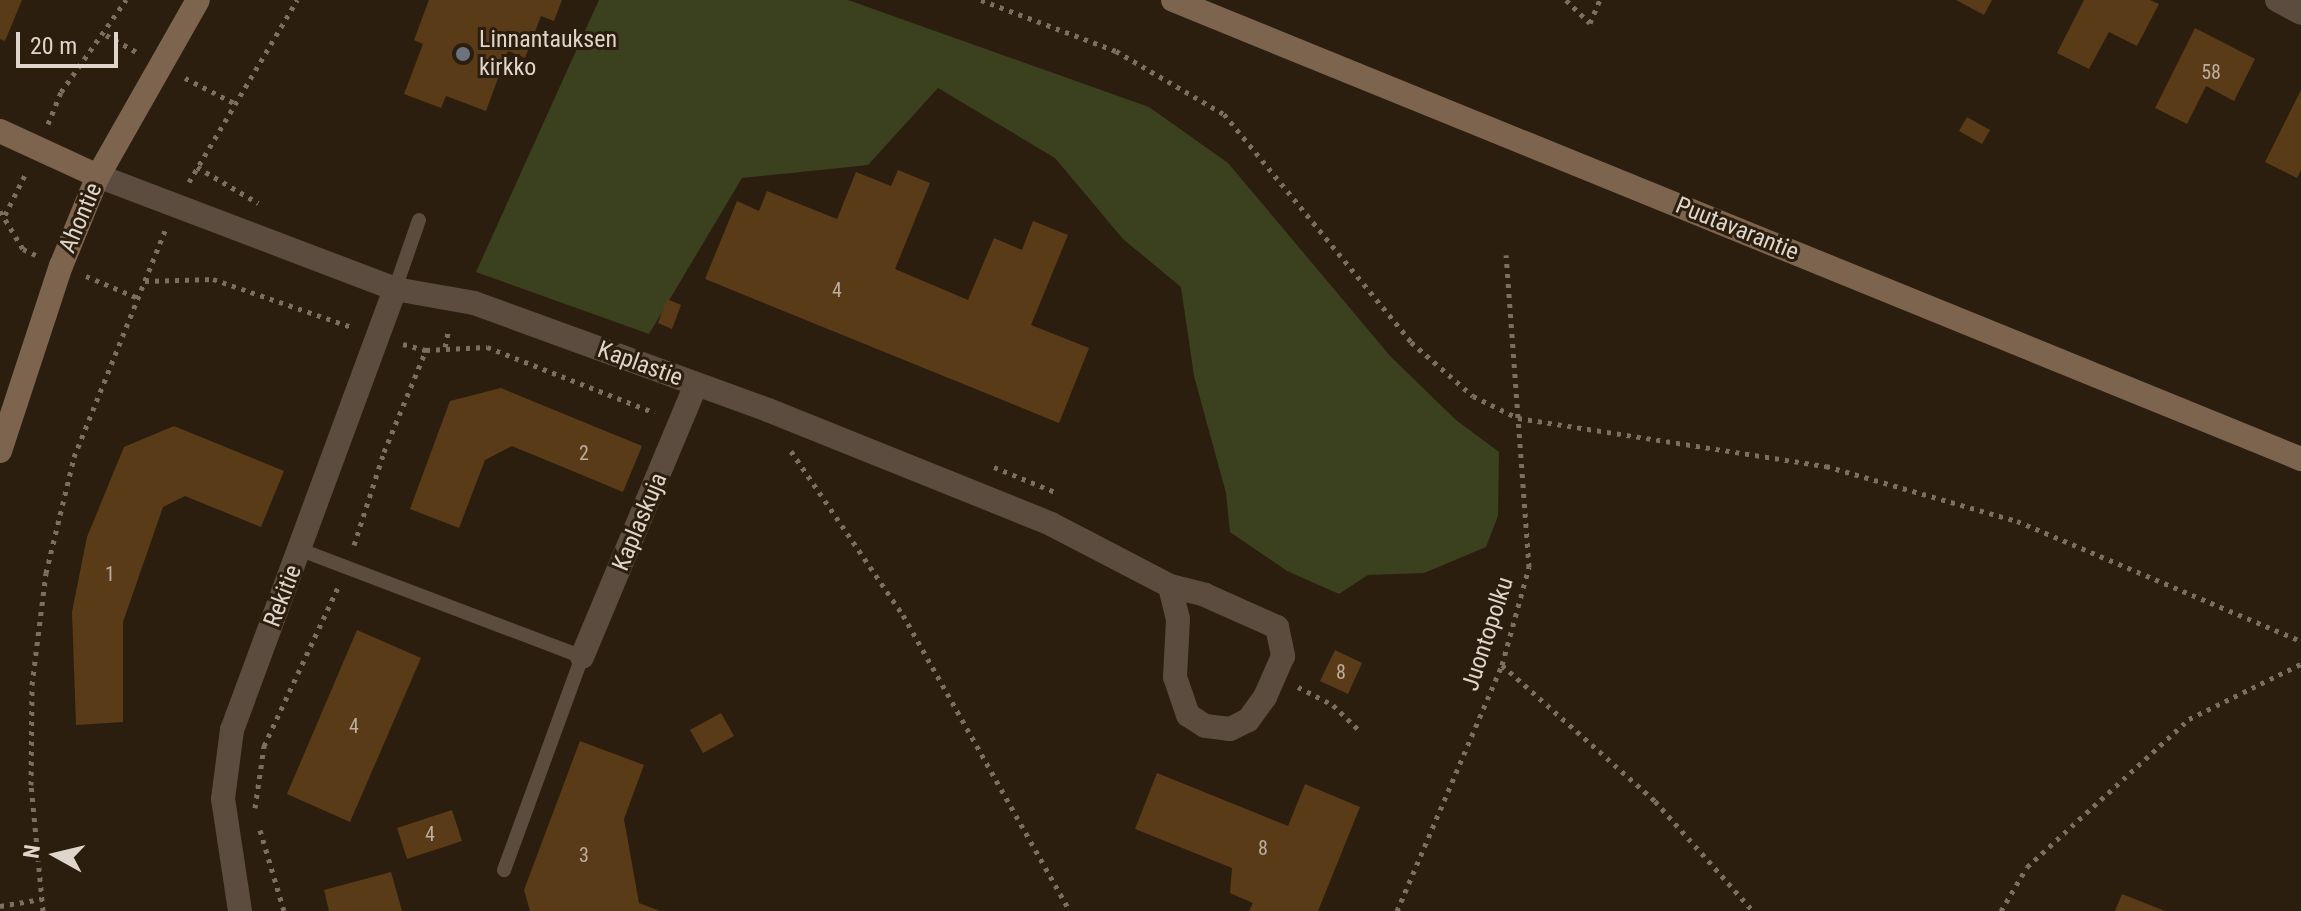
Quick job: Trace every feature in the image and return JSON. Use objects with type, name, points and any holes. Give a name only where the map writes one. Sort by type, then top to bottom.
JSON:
[{"type":"main road","name":"Ahontie","points":[[0,451],[61,266],[98,176],[198,0]]},
{"type":"main road","name":"Puutavarantie","points":[[1173,0],[2301,459]]},
{"type":"main road","points":[[0,131],[98,176]]},
{"type":"street","points":[[2277,0],[2301,13]]},
{"type":"street","name":"Kaplastie","points":[[98,176],[175,208],[395,289],[474,303],[768,410],[1051,524],[1170,586],[1205,595],[1277,627],[1283,656],[1248,720],[1230,729],[1205,726],[1188,715],[1175,677],[1178,619],[1170,586]]},
{"type":"street","name":"Rekitie","points":[[240,911],[223,799],[232,730],[395,289]]},
{"type":"street","name":"Kaplaskuja","points":[[582,657],[696,385]]},
{"type":"lane","points":[[395,289],[419,220]]},
{"type":"lane","points":[[301,550],[582,657],[504,870]]},
{"type":"path","points":[[0,211],[5,215],[40,147],[61,92],[126,0]]},
{"type":"path","points":[[43,911],[31,785],[32,685],[46,573],[74,457],[175,208],[297,0]]},
{"type":"path","points":[[981,0],[1116,51],[1224,114],[1411,342],[1473,396],[1518,418],[1841,470],[2017,521],[2301,641]]},
{"type":"path","points":[[1566,0],[1590,23],[1600,0]]},
{"type":"path","name":"Juontopolku","points":[[1397,911],[1502,665],[1529,567],[1506,255]]},
{"type":"path","points":[[145,281],[213,279],[378,337],[426,350],[487,347],[682,424]]},
{"type":"path","points":[[255,812],[264,746],[347,569],[384,452],[426,350]]},
{"type":"path","points":[[768,410],[808,479],[903,615],[1070,911]]},
{"type":"path","points":[[2001,911],[2027,867],[2189,719],[2301,664]]},
{"type":"path","points":[[1502,665],[1655,801],[1753,911]]},
{"type":"path","points":[[1274,675],[1333,705],[1359,730]]},
{"type":"path","points":[[259,826],[284,911]]},
{"type":"path","points":[[0,906],[41,899]]},
{"type":"green space","points":[[599,0],[848,0],[1149,107],[1228,163],[1391,357],[1456,420],[1499,452],[1498,516],[1486,547],[1424,573],[1368,575],[1339,594],[1287,571],[1230,532],[1226,493],[1194,376],[1181,287],[1123,239],[1055,158],[938,88],[868,165],[742,178],[649,334],[476,272]]},
{"type":"building","points":[[0,0],[22,0],[5,41],[0,39]]},
{"type":"building","name":"Linnantauksen kirkko","points":[[429,0],[562,0],[554,21],[541,16],[525,58],[508,51],[486,111],[446,96],[441,108],[404,94],[423,44],[414,40]]},
{"type":"building","points":[[1956,0],[1992,0],[1984,15]]},
{"type":"building","points":[[2084,0],[2150,0],[2159,4],[2137,46],[2109,32],[2089,69],[2057,53]]},
{"type":"building","points":[[2195,28],[2255,59],[2234,101],[2206,86],[2187,124],[2155,108]]},
{"type":"building","points":[[2301,90],[2301,170],[2297,178],[2265,162]]},
{"type":"building","points":[[1967,117],[1990,130],[1982,144],[1959,131]]},
{"type":"building","points":[[898,170],[930,183],[895,269],[968,300],[994,238],[1022,250],[1033,221],[1068,235],[1031,325],[1089,348],[1059,423],[705,279],[737,201],[759,211],[767,191],[837,219],[856,172],[891,186]]},
{"type":"building","points":[[667,299],[681,305],[672,329],[658,323]]},
{"type":"building","points":[[501,388],[642,446],[623,492],[512,446],[485,460],[459,528],[410,509],[450,401]]},
{"type":"building","points":[[174,426],[284,471],[261,527],[185,496],[163,507],[123,622],[123,722],[76,725],[72,612],[87,537],[124,447]]},
{"type":"building","points":[[357,630],[421,658],[350,822],[287,794]]},
{"type":"building","points":[[1335,650],[1362,663],[1348,694],[1320,681]]},
{"type":"building","points":[[721,713],[734,736],[703,753],[690,730]]},
{"type":"building","points":[[580,741],[644,765],[624,819],[639,903],[660,911],[530,911],[524,890]]},
{"type":"building","points":[[1157,773],[1288,826],[1305,784],[1360,807],[1318,911],[1249,911],[1253,903],[1230,893],[1232,868],[1135,829]]},
{"type":"building","points":[[452,810],[462,841],[407,859],[397,828]]},
{"type":"building","points":[[391,872],[402,911],[329,911],[324,890]]},
{"type":"building","points":[[2122,894],[2165,911],[2115,911]]},
{"type":"place","name":"Linnantauksen kirkko","points":[[463,54]]}]
